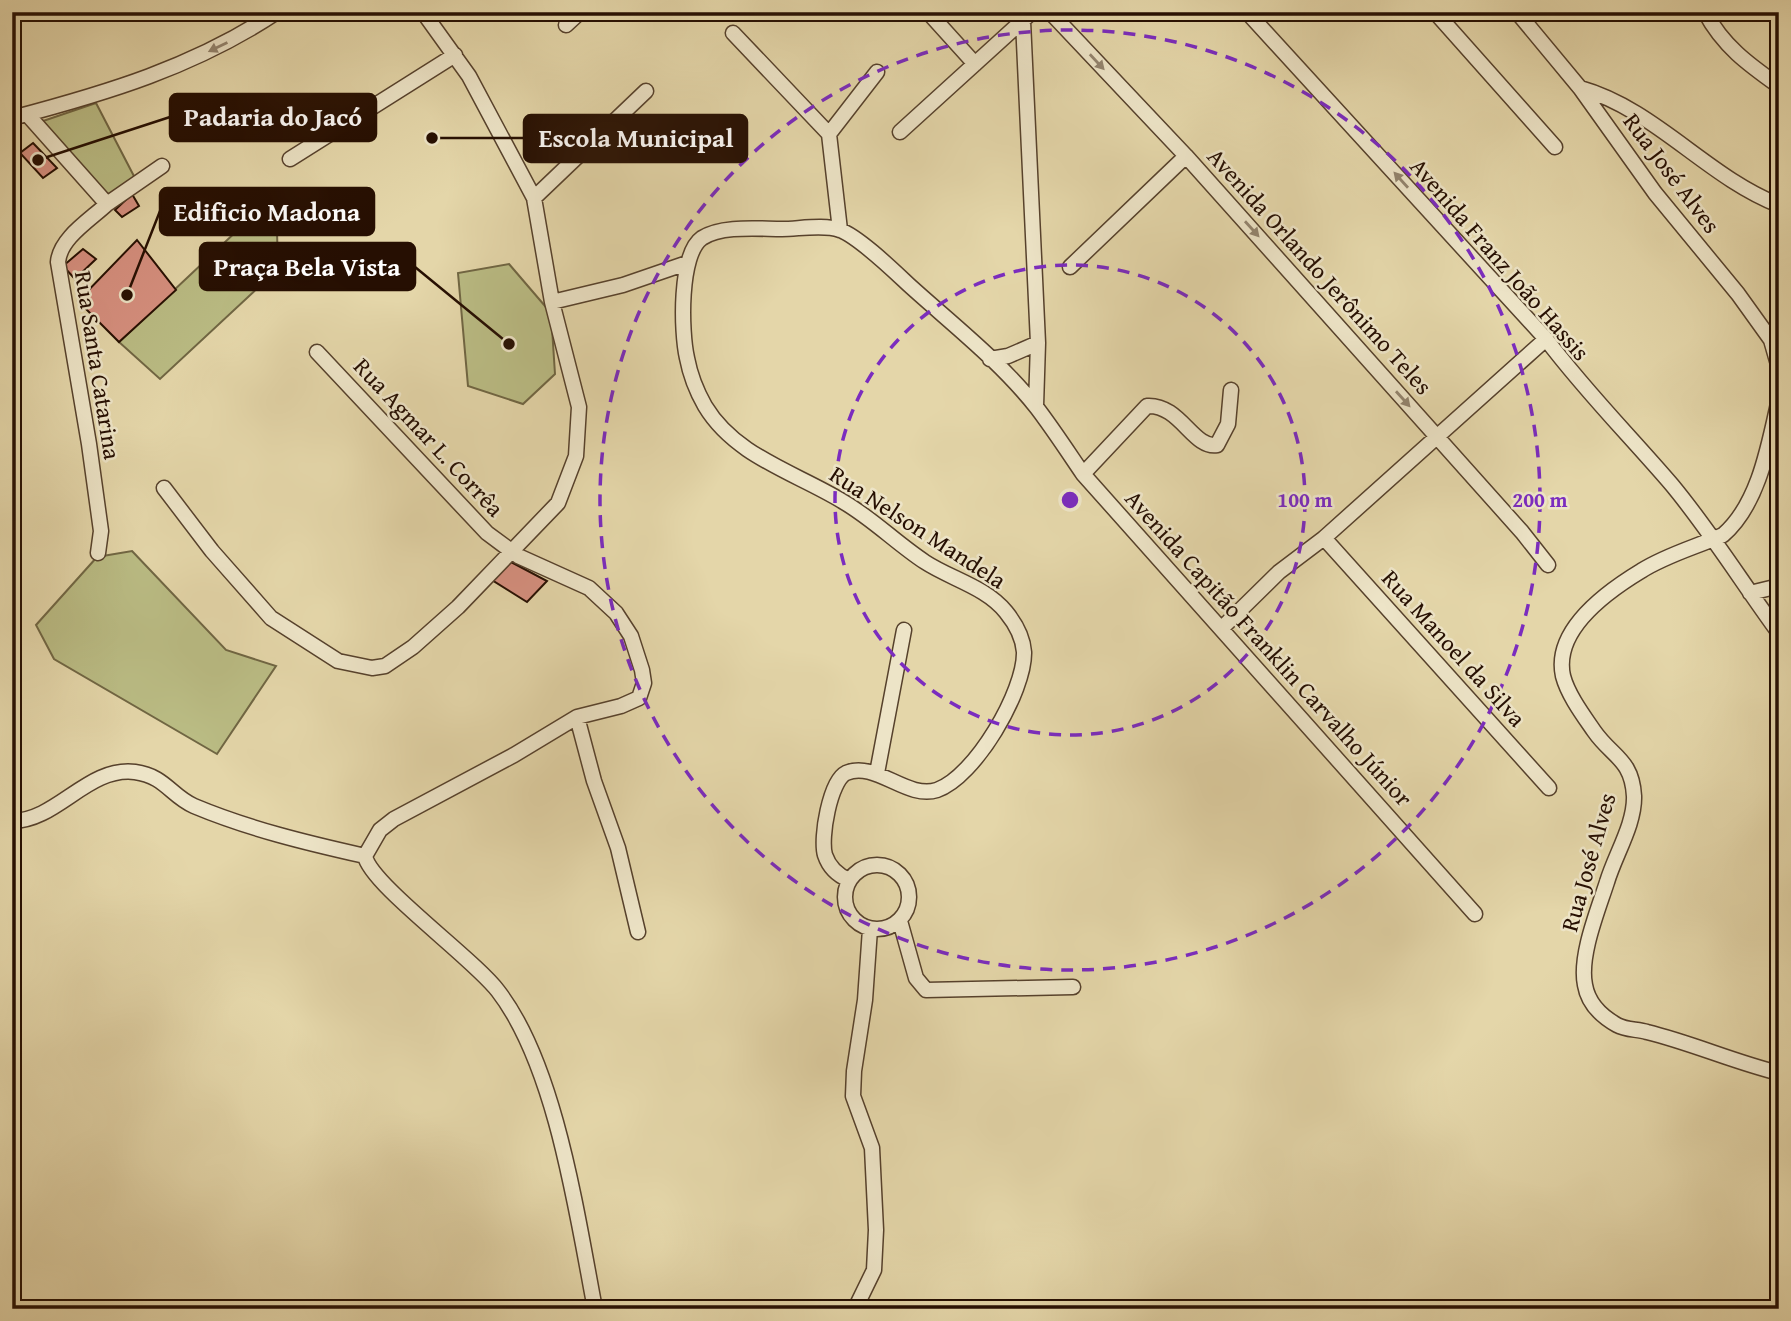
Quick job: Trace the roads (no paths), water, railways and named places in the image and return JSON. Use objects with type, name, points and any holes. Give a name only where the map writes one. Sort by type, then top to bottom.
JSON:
[{"type":"street","points":[[107,204],[20,116],[178,67],[240,36],[277,12]]},
{"type":"street","points":[[163,488],[212,551],[271,618],[338,661],[355,666],[385,666],[413,647],[458,607],[558,503],[576,456],[579,407],[552,302],[534,198],[490,113],[455,55],[423,12]]},
{"type":"street","points":[[566,25],[580,12]]},
{"type":"street","points":[[928,12],[975,64]]},
{"type":"street","name":"Avenida Orlando Jerônimo Teles","points":[[1051,12],[1186,156],[1439,438],[1548,565]]},
{"type":"street","name":"Avenida Franz João Hassis","points":[[1247,12],[1546,339],[1580,385],[1671,484],[1714,539],[1779,633]]},
{"type":"street","points":[[1435,12],[1555,147]]},
{"type":"street","name":"Rua José Alves","points":[[1517,12],[1580,88],[1655,193],[1775,340],[1779,368]]},
{"type":"street","points":[[1704,12],[1717,36],[1731,50],[1779,86]]},
{"type":"street","points":[[900,132],[1027,17]]},
{"type":"street","points":[[1027,17],[1038,343],[1036,406]]},
{"type":"street","points":[[552,302],[686,266],[700,239],[722,232],[760,229],[840,230],[829,134],[733,33]]},
{"type":"street","points":[[290,159],[455,55]]},
{"type":"street","points":[[829,134],[877,72]]},
{"type":"street","points":[[1580,88],[1610,98],[1733,182],[1779,205]]},
{"type":"street","points":[[534,198],[646,91]]},
{"type":"street","points":[[1070,267],[1186,156]]},
{"type":"street","name":"Rua Santa Catarina","points":[[98,553],[101,541],[94,481],[58,262],[60,251],[67,240],[107,204],[162,166]]},
{"type":"street","name":"Avenida Capitão Franklin Carvalho Júnior","points":[[840,230],[892,270],[990,359],[1036,406],[1083,474],[1475,914]]},
{"type":"street","name":"Rua Nelson Mandela","points":[[686,266],[686,356],[703,403],[716,423],[739,445],[758,458],[845,502],[926,563],[992,598],[1006,612],[1020,636],[1023,664],[1013,702],[968,767],[943,787],[926,792],[910,789],[877,773],[847,772],[832,786],[823,835],[824,854],[833,870],[849,880]]},
{"type":"street","points":[[1222,628],[1279,572],[1324,538],[1439,438],[1546,339]]},
{"type":"street","points":[[990,359],[1008,356],[1038,343]]},
{"type":"street","name":"Rua Agmar L. Corrêa","points":[[317,352],[474,519],[510,551],[589,588],[616,613],[631,636],[642,670],[643,692],[639,698],[621,706],[577,717]]},
{"type":"street","points":[[1083,474],[1147,406],[1167,409],[1203,443],[1217,445],[1228,424],[1231,390]]},
{"type":"street","name":"Rua José Alves","points":[[1779,399],[1770,439],[1749,499],[1732,527],[1714,539],[1641,570],[1616,588],[1577,625],[1565,648],[1563,676],[1577,705],[1596,734],[1627,765],[1634,799],[1588,942],[1584,984],[1601,1014],[1620,1027],[1647,1032],[1730,1061],[1779,1073]]},
{"type":"street","name":"Rua Manoel da Silva","points":[[1324,538],[1549,788]]},
{"type":"street","points":[[1750,593],[1779,586]]},
{"type":"street","points":[[877,773],[904,630]]},
{"type":"street","points":[[365,856],[380,830],[394,819],[514,755],[577,717],[618,848],[638,932]]},
{"type":"street","points":[[12,821],[37,816],[108,775],[134,771],[163,780],[185,802],[231,821],[365,856]]},
{"type":"street","points":[[365,856],[375,878],[425,920],[497,989],[517,1018],[549,1102],[595,1309]]},
{"type":"street","points":[[871,865],[885,866],[898,872],[906,882],[910,896],[908,909],[900,921],[891,927],[870,929],[850,915],[845,892],[849,880],[859,870],[871,865]]},
{"type":"street","points":[[900,921],[916,978],[926,989],[1073,987]]},
{"type":"street","points":[[855,1309],[874,1270],[876,1230],[872,1148],[853,1096],[870,929]]},
{"type":"place","name":"Escola Municipal","points":[[432,138]]},
{"type":"place","name":"Padaria do Jacó","points":[[38,160]]},
{"type":"place","name":"Edificio Madona","points":[[127,295]]},
{"type":"place","name":"Praça Bela Vista","points":[[509,344]]}]
